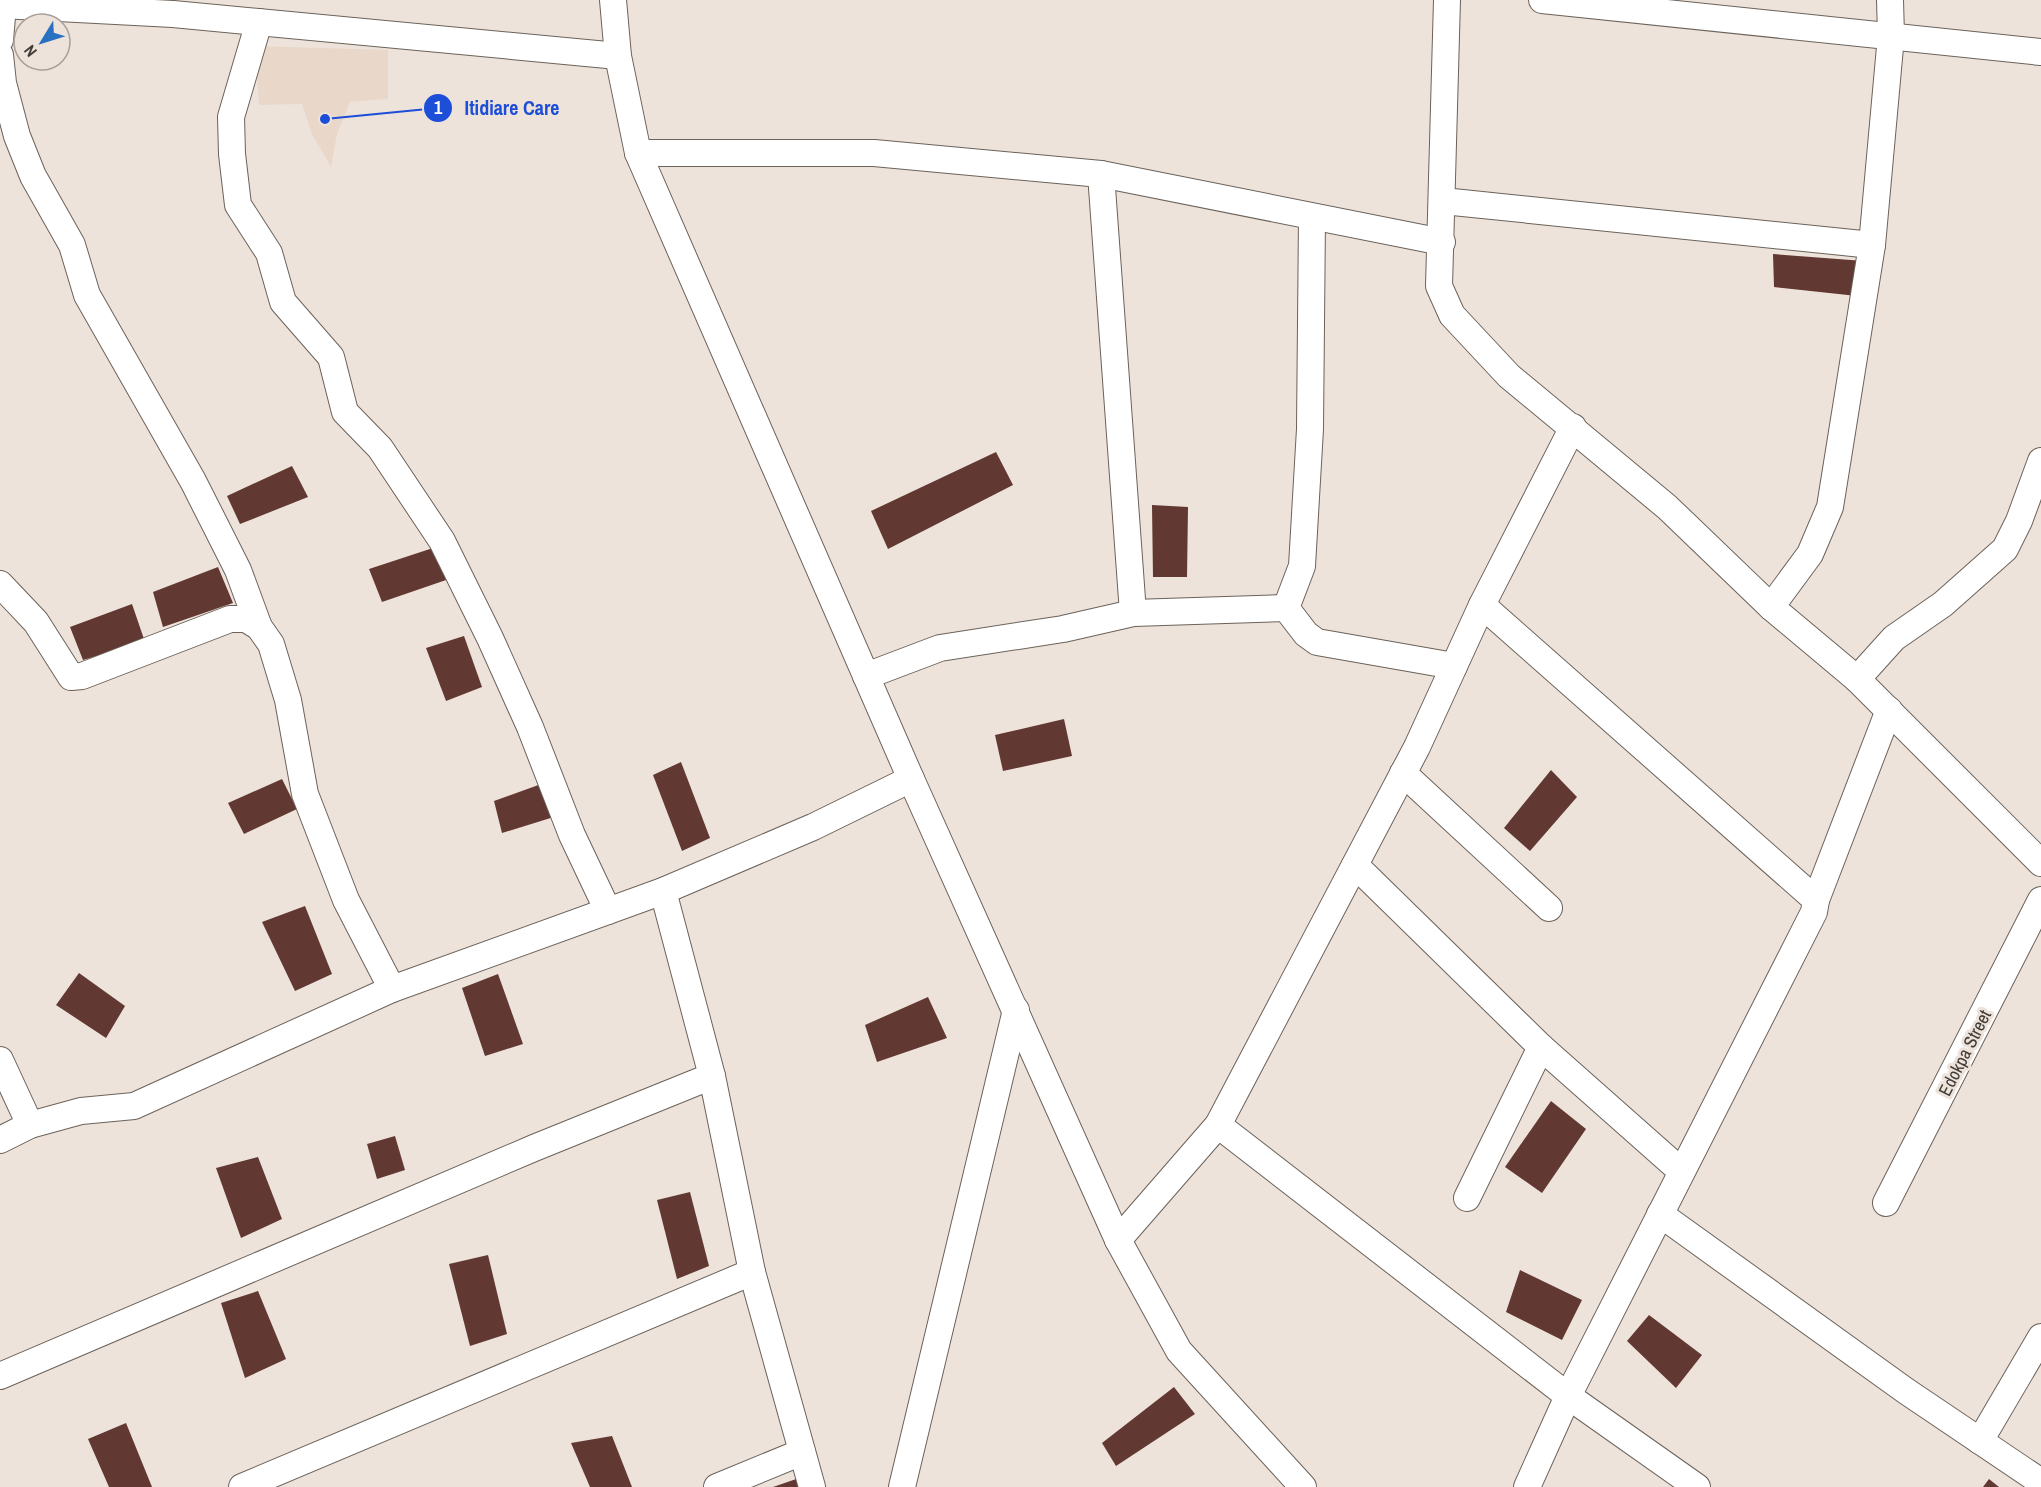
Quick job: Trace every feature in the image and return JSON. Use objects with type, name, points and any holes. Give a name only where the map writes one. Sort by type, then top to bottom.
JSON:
[{"type":"street","points":[[613,0],[618,56],[638,153],[911,779],[1118,1240],[1179,1351],[1304,1487]]},
{"type":"street","points":[[1447,0],[1439,286],[1452,315],[1509,376],[1667,507],[1771,607],[1857,679],[2041,863]]},
{"type":"street","points":[[1542,0],[2041,52]]},
{"type":"street","points":[[1771,607],[1810,554],[1830,507],[1872,245],[1891,36],[1890,0]]},
{"type":"street","points":[[0,40],[2,5],[172,7],[260,22],[618,56]]},
{"type":"street","points":[[260,22],[231,117],[232,154],[238,205],[269,253],[283,302],[331,357],[345,412],[380,448],[442,541],[503,668],[572,835],[608,911]]},
{"type":"street","points":[[0,55],[3,83],[17,136],[33,176],[72,245],[87,295],[193,482],[238,570],[260,627],[271,644],[288,700],[305,794],[346,900],[392,989]]},
{"type":"street","points":[[638,153],[874,153],[1101,174],[1442,242]]},
{"type":"street","points":[[1101,174],[1133,613]]},
{"type":"street","points":[[1443,201],[1872,245]]},
{"type":"street","points":[[1286,608],[1302,566],[1310,429],[1312,217]]},
{"type":"street","points":[[1118,1240],[1218,1125],[1402,773],[1482,605],[1573,427]]},
{"type":"street","points":[[1857,679],[1894,639],[1943,604],[2005,549],[2019,521],[2041,461]]},
{"type":"street","points":[[0,584],[36,622],[71,676],[82,676],[230,619],[246,620],[260,627]]},
{"type":"street","points":[[1482,605],[1816,900]]},
{"type":"street","points":[[866,676],[940,648],[1063,629],[1133,613],[1286,608]]},
{"type":"street","points":[[1286,608],[1306,634],[1317,642],[1454,666]]},
{"type":"street","points":[[1527,1487],[1568,1396],[1814,912],[1816,900],[1888,710]]},
{"type":"street","points":[[1402,773],[1549,908]]},
{"type":"street","points":[[0,1140],[30,1125],[81,1111],[134,1106],[392,989],[663,891],[813,827],[911,779]]},
{"type":"street","points":[[1355,865],[1541,1047],[1681,1172]]},
{"type":"street","points":[[663,891],[712,1076],[752,1272],[812,1487]]},
{"type":"street","name":"Edokpa Street","points":[[1886,1203],[2041,900]]},
{"type":"street","points":[[902,1487],[1016,1010]]},
{"type":"street","points":[[1467,1198],[1541,1047]]},
{"type":"street","points":[[0,1060],[30,1125]]},
{"type":"street","points":[[0,1376],[534,1148],[712,1076]]},
{"type":"street","points":[[1218,1125],[1568,1396],[1696,1487]]},
{"type":"street","points":[[1660,1214],[1906,1391],[2041,1482]]},
{"type":"street","points":[[242,1487],[752,1272]]},
{"type":"street","points":[[1980,1441],[2041,1337]]},
{"type":"street","points":[[717,1487],[802,1452]]},
{"type":"shaded area","points":[[255,46],[388,50],[388,99],[350,102],[337,134],[331,167],[312,134],[302,104],[259,105]]},
{"type":"building","points":[[1773,254],[1864,261],[1857,296],[1774,287]]},
{"type":"building","points":[[996,452],[1013,485],[888,549],[871,511]]},
{"type":"building","points":[[292,466],[308,497],[240,524],[227,496]]},
{"type":"building","points":[[1152,505],[1188,507],[1187,577],[1153,577]]},
{"type":"building","points":[[436,547],[449,579],[382,602],[369,569]]},
{"type":"building","points":[[218,567],[233,603],[163,627],[153,592]]},
{"type":"building","points":[[132,604],[145,642],[83,660],[70,627]]},
{"type":"building","points":[[464,636],[482,687],[446,701],[426,648]]},
{"type":"building","points":[[1064,719],[1072,756],[1003,771],[995,735]]},
{"type":"building","points":[[681,762],[710,838],[682,851],[653,775]]},
{"type":"building","points":[[1551,770],[1577,797],[1530,851],[1504,828]]},
{"type":"building","points":[[282,779],[297,809],[244,834],[228,803]]},
{"type":"building","points":[[544,783],[557,816],[502,833],[494,801]]},
{"type":"building","points":[[305,906],[332,974],[295,991],[262,922]]},
{"type":"building","points":[[79,973],[125,1006],[106,1038],[56,1005]]},
{"type":"building","points":[[498,974],[523,1044],[485,1056],[462,988]]},
{"type":"building","points":[[928,997],[947,1038],[877,1062],[865,1025]]},
{"type":"building","points":[[1551,1101],[1586,1129],[1542,1193],[1505,1167]]},
{"type":"building","points":[[395,1136],[405,1170],[377,1179],[367,1144]]},
{"type":"building","points":[[258,1157],[282,1219],[241,1238],[216,1168]]},
{"type":"building","points":[[690,1192],[709,1266],[677,1279],[657,1200]]},
{"type":"building","points":[[488,1255],[507,1334],[470,1346],[449,1264]]},
{"type":"building","points":[[1520,1270],[1582,1300],[1562,1340],[1506,1312]]},
{"type":"building","points":[[258,1291],[286,1359],[245,1378],[221,1303]]},
{"type":"building","points":[[1649,1315],[1702,1355],[1676,1388],[1627,1341]]},
{"type":"building","points":[[1174,1387],[1195,1414],[1116,1466],[1102,1443]]},
{"type":"building","points":[[126,1423],[152,1487],[109,1487],[88,1439]]},
{"type":"building","points":[[612,1436],[632,1487],[590,1487],[571,1443]]},
{"type":"building","points":[[802,1477],[805,1487],[773,1487]]},
{"type":"building","points":[[1989,1479],[1999,1487],[1983,1487]]},
{"type":"place","name":"Itidiare Care","points":[[325,119]]}]
